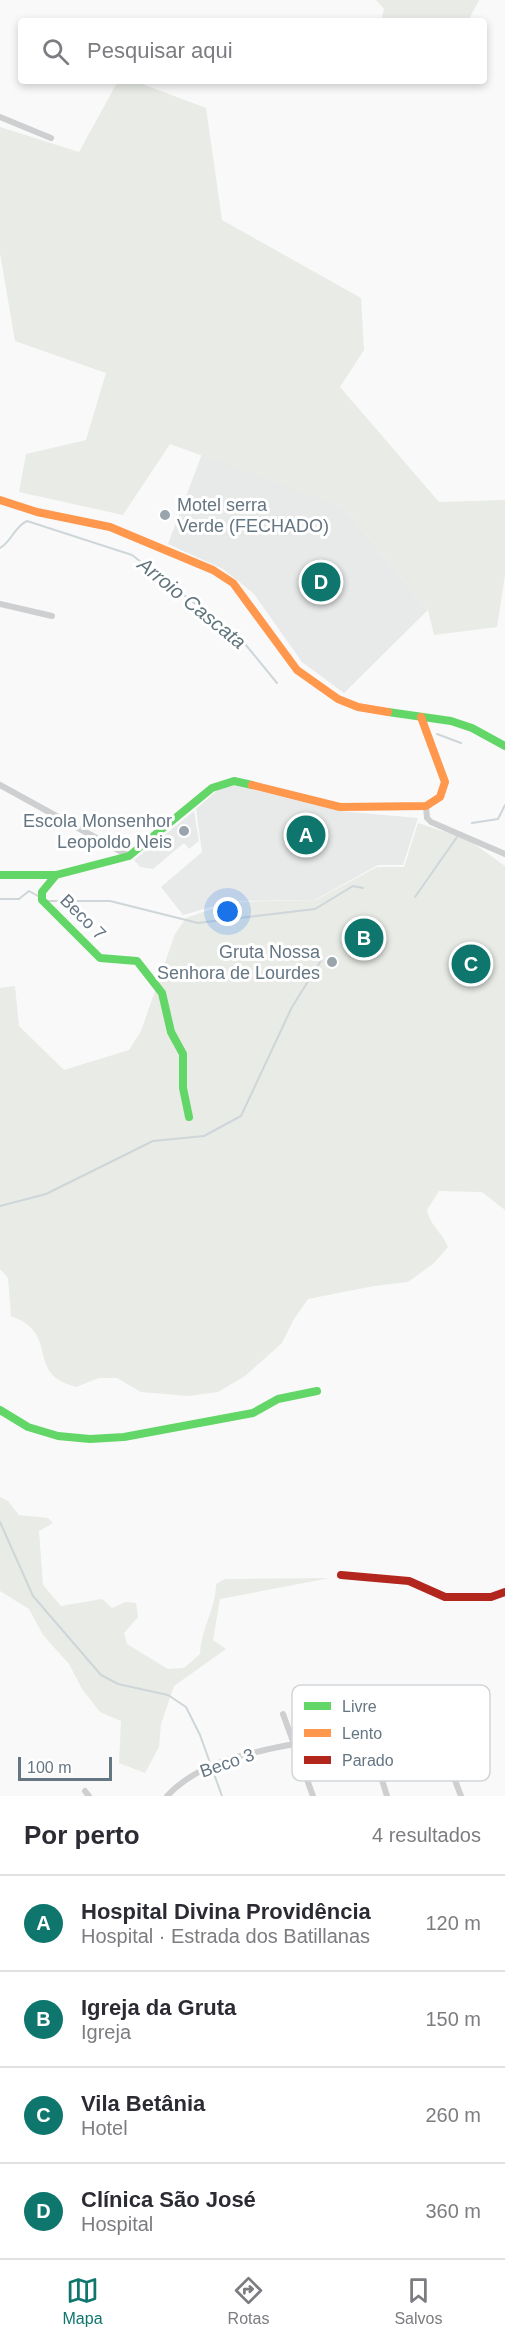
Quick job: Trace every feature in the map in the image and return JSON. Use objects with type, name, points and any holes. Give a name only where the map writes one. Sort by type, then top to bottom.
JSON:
[{"type":"street","points":[[0,117],[51,138]]},
{"type":"street","points":[[0,500],[37,512],[110,527],[213,570],[240,591],[297,670],[315,685],[358,708],[451,721],[472,728],[505,746]]},
{"type":"street","points":[[0,604],[52,616]]},
{"type":"street","points":[[0,875],[56,875],[129,856],[221,783],[234,781],[340,807],[426,806],[437,801],[444,791],[445,782],[421,717]]},
{"type":"street","points":[[0,785],[129,856]]},
{"type":"street","points":[[426,806],[427,818],[431,822],[505,854]]},
{"type":"street","name":"Beco 7","points":[[56,875],[42,891],[42,900],[100,958],[137,962],[162,993],[171,1032],[183,1054],[183,1088],[189,1117]]},
{"type":"street","points":[[0,1410],[9,1418],[51,1434],[108,1439],[236,1416],[262,1410],[278,1399],[317,1391]]},
{"type":"street","points":[[341,1575],[409,1581],[445,1597],[491,1597],[505,1592]]},
{"type":"street","points":[[283,1714],[292,1739]]},
{"type":"street","name":"Beco 3","points":[[167,1796],[189,1776],[229,1760],[292,1744]]},
{"type":"street","points":[[308,1781],[313,1796]]},
{"type":"street","points":[[382,1781],[387,1796]]},
{"type":"street","points":[[455,1781],[461,1796]]},
{"type":"shaded area","points":[[376,0],[479,0],[470,18],[382,18],[384,9]]},
{"type":"shaded area","points":[[116,84],[142,84],[206,108],[222,220],[361,298],[364,350],[340,387],[439,502],[505,500],[505,575],[497,627],[434,635],[428,610],[343,507],[170,444],[123,515],[19,492],[26,454],[86,440],[106,373],[15,341],[0,253],[0,127],[79,152]]},
{"type":"shaded area","points":[[202,454],[343,507],[428,610],[344,693],[302,662],[254,594],[223,569],[168,544]]},
{"type":"shaded area","points":[[233,785],[340,811],[418,818],[403,865],[378,865],[315,900],[232,901],[183,915],[161,887],[202,852],[196,809],[221,787]]},
{"type":"shaded area","name":"Escola Monsenhor Leopoldo Neis","points":[[194,811],[199,841],[189,849],[184,843],[153,869],[140,867],[134,860]]},
{"type":"shaded area","points":[[418,823],[467,839],[505,866],[505,1210],[482,1192],[439,1191],[427,1210],[430,1220],[448,1247],[434,1263],[408,1282],[308,1299],[294,1319],[282,1343],[245,1376],[218,1392],[188,1396],[141,1392],[117,1378],[99,1378],[76,1387],[61,1381],[51,1373],[46,1365],[33,1330],[11,1316],[8,1278],[0,1269],[0,988],[15,986],[19,1026],[64,1070],[129,1050],[141,1031],[175,934],[186,918],[232,902],[316,900],[377,867],[404,867]]},
{"type":"shaded area","points":[[0,1497],[8,1501],[19,1515],[48,1518],[53,1523],[39,1531],[43,1585],[61,1606],[102,1599],[112,1608],[126,1602],[136,1603],[138,1617],[124,1633],[127,1644],[168,1669],[184,1668],[200,1654],[214,1602],[216,1584],[225,1579],[330,1578],[220,1599],[213,1640],[226,1649],[174,1686],[161,1724],[159,1747],[145,1773],[119,1763],[121,1721],[100,1712],[82,1689],[69,1664],[43,1635],[29,1609],[0,1591]]},
{"type":"waterway","name":"Arroio Cascata","points":[[0,548],[27,521],[132,555],[241,639],[277,683]]},
{"type":"waterway","name":"Arroio Cascata","points":[[437,734],[461,743]]},
{"type":"waterway","points":[[472,823],[498,819],[505,805]]},
{"type":"waterway","points":[[415,897],[457,837]]},
{"type":"waterway","points":[[48,901],[110,901],[198,923],[315,909],[353,886],[363,888]]},
{"type":"waterway","points":[[0,899],[19,899],[29,891],[38,896]]},
{"type":"waterway","points":[[0,1206],[46,1194],[153,1141],[204,1136],[241,1116],[292,1007],[322,959]]},
{"type":"waterway","points":[[0,1522],[33,1596],[101,1675],[118,1684],[168,1695],[186,1707],[200,1735],[222,1796]]},
{"type":"traffic: fast","points":[[388,712],[451,721],[472,728],[505,746]]},
{"type":"traffic: fast","points":[[0,875],[56,875],[129,856],[212,788],[234,781],[252,785]]},
{"type":"traffic: fast","points":[[56,875],[42,892],[42,900],[100,958],[137,961],[162,993],[171,1032],[183,1054],[183,1088],[189,1117]]},
{"type":"traffic: fast","points":[[0,1410],[28,1427],[58,1436],[90,1439],[124,1437],[253,1413],[278,1399],[317,1391]]},
{"type":"traffic: slow","points":[[0,500],[37,512],[110,527],[213,570],[233,583],[297,670],[338,699],[358,707],[388,712]]},
{"type":"traffic: slow","points":[[252,785],[340,807],[426,806],[440,797],[445,782],[421,717]]},
{"type":"traffic: jam","points":[[341,1575],[409,1581],[445,1597],[491,1597],[505,1592]]},
{"type":"place","name":"Motel serra Verde (FECHADO)","points":[[165,515]]},
{"type":"place","name":"Clínica São José","points":[[321,582]]},
{"type":"place","name":"Escola Monsenhor Leopoldo Neis","points":[[184,831]]},
{"type":"place","name":"Hospital Divina Providência","points":[[306,835]]},
{"type":"place","name":"Igreja da Gruta","points":[[364,938]]},
{"type":"place","name":"Gruta Nossa Senhora de Lourdes","points":[[332,962]]},
{"type":"place","name":"Vila Betânia","points":[[471,964]]}]
